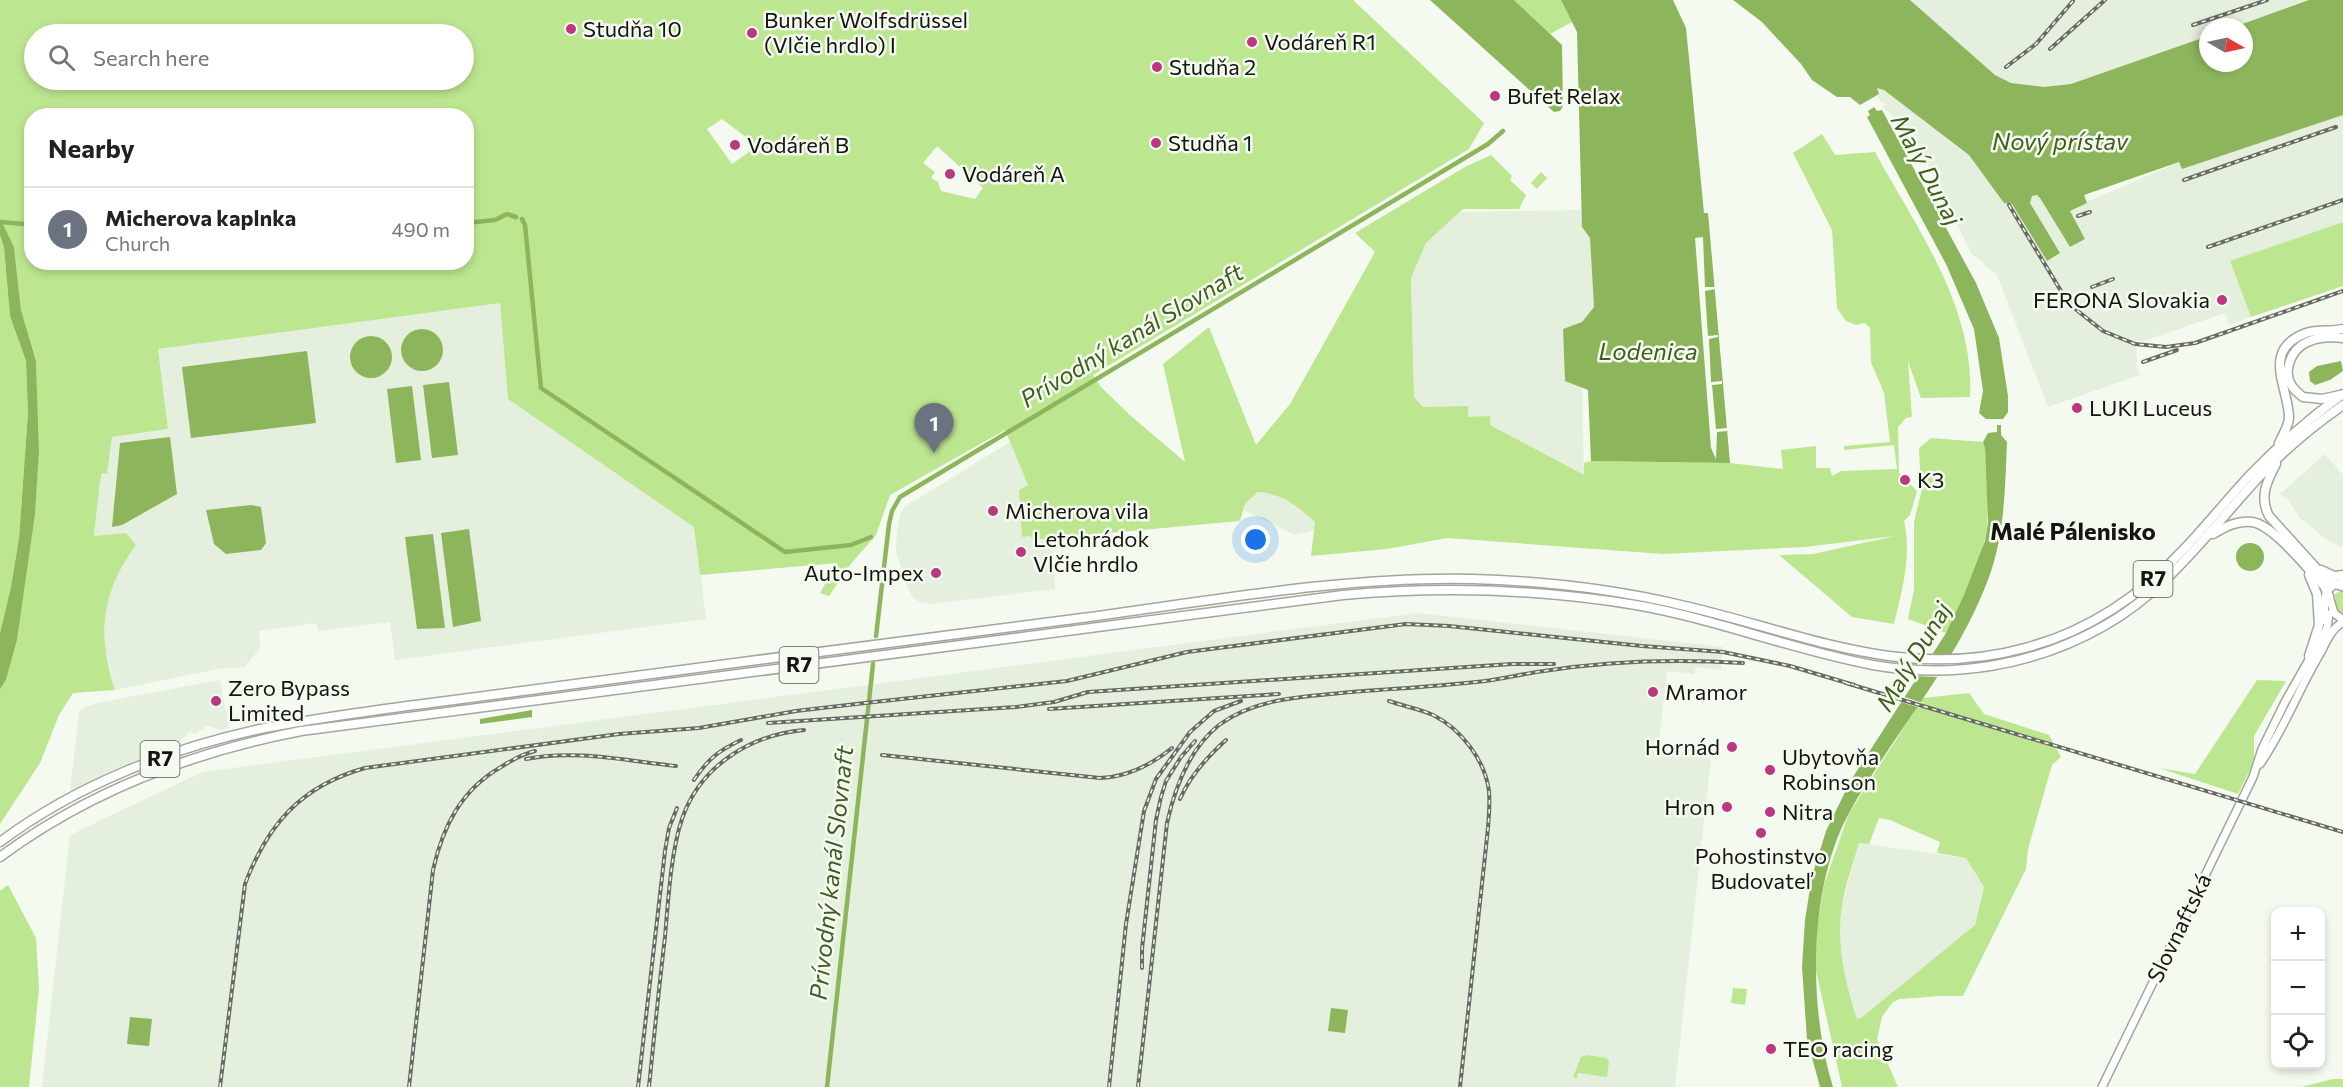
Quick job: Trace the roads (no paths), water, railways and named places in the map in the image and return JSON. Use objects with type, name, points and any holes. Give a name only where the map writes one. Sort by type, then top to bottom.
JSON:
[{"type":"highway","points":[[2331,330],[2343,324]]},
{"type":"highway","points":[[2295,432],[2279,372],[2285,351],[2293,341],[2305,334],[2343,329]]},
{"type":"highway","points":[[2343,338],[2324,338],[2302,344],[2291,355],[2287,374],[2290,384],[2303,397],[2322,399],[2343,394]]},
{"type":"highway","name":"R7","points":[[2309,426],[2343,394]]},
{"type":"highway","name":"R7","points":[[0,857],[23,840],[109,792],[147,775],[232,746],[335,726],[1343,595],[1473,589],[1537,593],[1630,604],[1709,621],[1872,664],[1902,669],[1940,671],[2006,663],[2062,646],[2118,618],[2162,583],[2207,537],[2295,432],[2343,405]]},
{"type":"highway","points":[[2278,452],[2267,480],[2266,509],[2274,523],[2325,578],[2337,587]]},
{"type":"highway","name":"R7","points":[[0,842],[18,828],[102,782],[169,756],[240,734],[334,716],[1342,585],[1473,579],[1586,588],[1638,596],[1712,612],[1876,655],[1936,660],[1994,655],[2027,648],[2060,637],[2097,619],[2128,600],[2182,551],[2253,472],[2278,452]]},
{"type":"highway","points":[[2207,537],[2237,523],[2257,523],[2271,531],[2305,567],[2337,587]]},
{"type":"highway","points":[[2305,567],[2315,588],[2318,616],[2318,633],[2309,656]]},
{"type":"highway","points":[[2316,567],[2329,574],[2343,576]]},
{"type":"main road","name":"Slovnaftská","points":[[2102,1087],[2257,769],[2269,752],[2323,641],[2329,614],[2327,607],[2337,587]]},
{"type":"main road","points":[[2337,587],[2334,613],[2342,623]]},
{"type":"main road","points":[[2323,641],[2324,602],[2337,587]]},
{"type":"main road","points":[[2329,614],[2342,623]]},
{"type":"main road","name":"Slovnaftská","points":[[2257,769],[2262,749],[2309,656],[2342,623]]},
{"type":"water","points":[[1430,0],[1514,0],[1562,45],[1563,106],[1560,111],[1554,112]]},
{"type":"water","name":"Lodenica","points":[[1561,0],[1673,0],[1686,28],[1704,213],[1708,213],[1730,463],[1591,461],[1588,390],[1565,381],[1563,329],[1582,322],[1594,307],[1590,238],[1582,227],[1577,32]]},
{"type":"water","name":"Nový prístav","points":[[1733,0],[1910,0],[1995,75],[2011,83],[2044,87],[2071,84],[2199,39],[2199,72],[2253,72],[2253,20],[2309,0],[2343,0],[2343,115],[2182,169],[2179,162],[2084,195],[2087,203],[2070,211],[2085,239],[2070,247],[2040,198],[2037,195],[2032,196],[2030,203],[2060,253],[2047,261],[2012,204],[2004,203],[1969,155],[1884,90],[1877,88],[1879,94],[1860,105],[1850,97],[1837,97],[1812,80],[1801,64],[1762,22]]},
{"type":"water","points":[[1874,107],[1877,111],[1882,110],[1976,283],[1999,338],[2008,396],[2008,412],[2003,419],[1986,419],[1979,413],[1983,391],[1974,329],[1946,264],[1867,117],[1870,115],[1868,111]]},
{"type":"water","points":[[0,218],[14,247],[21,310],[36,361],[39,451],[35,515],[17,640],[6,680],[0,689],[0,633],[19,538],[28,413],[26,361],[10,316]]},
{"type":"water","points":[[422,329],[430,330],[437,335],[442,342],[442,358],[437,365],[430,370],[422,371],[414,370],[407,365],[402,358],[401,350],[402,342],[407,335],[414,330]]},
{"type":"water","points":[[371,336],[379,337],[386,342],[391,349],[391,365],[386,372],[379,377],[371,378],[363,377],[356,372],[351,365],[350,357],[351,349],[356,342],[363,337]]},
{"type":"water","points":[[307,351],[316,423],[191,438],[182,367]]},
{"type":"water","points":[[2341,361],[2343,371],[2330,380],[2315,385],[2310,381],[2309,372],[2317,366]]},
{"type":"water","points":[[449,382],[458,455],[432,458],[423,385]]},
{"type":"water","points":[[412,386],[421,460],[396,463],[387,389]]},
{"type":"water","points":[[1997,425],[2001,425],[2001,435],[2007,442],[2006,476],[2001,527],[1989,577],[1976,608],[1943,668],[1850,811],[1836,841],[1826,875],[1816,947],[1816,984],[1819,1020],[1833,1087],[1820,1087],[1807,1039],[1802,967],[1805,920],[1812,876],[1826,831],[1851,780],[1946,633],[1964,595],[1985,541],[1988,522],[1983,442],[1988,433],[1997,432]]},
{"type":"water","points":[[170,437],[177,494],[122,525],[112,527],[120,443]]},
{"type":"water","points":[[251,505],[261,507],[266,543],[261,550],[226,554],[214,544],[206,510]]},
{"type":"water","points":[[469,529],[481,621],[453,627],[441,533]]},
{"type":"water","points":[[433,534],[445,628],[417,629],[405,537]]},
{"type":"water","points":[[2250,543],[2260,547],[2264,557],[2260,567],[2250,571],[2240,567],[2236,557],[2240,547]]},
{"type":"water","points":[[532,710],[532,717],[480,724],[480,719]]},
{"type":"water","points":[[1331,1008],[1348,1010],[1345,1033],[1328,1031]]},
{"type":"water","points":[[130,1017],[152,1019],[149,1046],[127,1044]]},
{"type":"waterway","name":"Prívodný kanál Slovnaft","points":[[876,636],[889,524],[892,511],[900,497],[1488,144],[1503,131]]},
{"type":"waterway","points":[[474,222],[495,220],[507,214],[516,217]]},
{"type":"waterway","points":[[522,219],[525,225],[541,388],[785,552],[851,545],[871,537]]},
{"type":"waterway","points":[[0,222],[24,224]]},
{"type":"waterway","name":"Prívodný kanál Slovnaft","points":[[827,1087],[873,664]]},
{"type":"railway","points":[[2050,49],[2105,0]]},
{"type":"railway","points":[[2193,25],[2267,0]]},
{"type":"railway","points":[[2006,67],[2036,44],[2073,1]]},
{"type":"railway","points":[[2184,180],[2336,127]]},
{"type":"railway","points":[[2208,247],[2343,200]]},
{"type":"railway","points":[[2009,205],[2061,291],[2074,308],[2103,331],[2135,344],[2166,347],[2195,343],[2343,291]]},
{"type":"railway","points":[[2078,216],[2090,212]]},
{"type":"railway","points":[[2092,287],[2113,279]]},
{"type":"railway","points":[[2143,362],[2177,350]]},
{"type":"railway","points":[[220,1087],[245,884],[254,863],[276,826],[305,797],[322,785],[365,768],[619,734],[699,728],[796,711],[1067,681],[1187,652],[1406,624],[1723,652],[1790,666],[1854,685]]},
{"type":"railway","points":[[1138,1087],[1167,823],[1179,782],[1191,757],[1199,745],[1219,725],[1233,716],[1262,705],[1309,696],[1476,682],[1535,672],[1618,663],[1668,661],[1743,663]]},
{"type":"railway","points":[[768,723],[1016,707],[1054,702],[1088,692],[1512,664],[1554,664]]},
{"type":"railway","points":[[1846,683],[2343,832]]},
{"type":"railway","points":[[1049,709],[1279,694]]},
{"type":"railway","points":[[1109,1087],[1126,924],[1144,811],[1156,779],[1190,732],[1214,711],[1241,701]]},
{"type":"railway","points":[[1389,701],[1433,715],[1453,728],[1477,757],[1487,779],[1488,828],[1460,1087]]},
{"type":"railway","points":[[649,1087],[670,877],[678,832],[690,800],[714,769],[746,746],[784,733],[804,730]]},
{"type":"railway","points":[[694,780],[714,756],[741,740]]},
{"type":"railway","points":[[1180,799],[1200,767],[1226,740]]},
{"type":"railway","points":[[1142,968],[1156,820],[1161,797],[1166,781],[1181,757],[1195,741]]},
{"type":"railway","points":[[882,755],[1100,778],[1138,769],[1156,760],[1172,748]]},
{"type":"railway","points":[[409,1087],[433,870],[442,839],[456,811],[475,787],[509,762],[535,751]]},
{"type":"railway","points":[[526,759],[563,755],[676,766]]},
{"type":"railway","points":[[638,1087],[665,851],[669,828],[677,808]]},
{"type":"place","name":"Studňa 10","points":[[571,29]]},
{"type":"place","name":"Bunker Wolfsdrüssel (Vlčie hrdlo) I","points":[[752,33]]},
{"type":"place","name":"Vodáreň R1","points":[[1252,42]]},
{"type":"place","name":"Studňa 2","points":[[1157,67]]},
{"type":"place","name":"Bufet Relax","points":[[1495,96]]},
{"type":"place","name":"Studňa 1","points":[[1156,143]]},
{"type":"place","name":"Vodáreň B","points":[[735,145]]},
{"type":"place","name":"Vodáreň A","points":[[950,174]]},
{"type":"place","name":"FERONA Slovakia","points":[[2222,300]]},
{"type":"place","name":"LUKI Luceus","points":[[2077,408]]},
{"type":"place","name":"Micherova kaplnka","points":[[934,453]]},
{"type":"place","name":"K3","points":[[1905,480]]},
{"type":"place","name":"Micherova vila","points":[[993,511]]},
{"type":"place","name":"Letohrádok Vlčie hrdlo","points":[[1021,552]]},
{"type":"place","name":"Auto-Impex","points":[[936,573]]},
{"type":"place","name":"Mramor","points":[[1653,692]]},
{"type":"place","name":"Zero Bypass Limited","points":[[216,701]]},
{"type":"place","name":"Hornád","points":[[1732,747]]},
{"type":"place","name":"Ubytovňa Robinson","points":[[1770,770]]},
{"type":"place","name":"Hron","points":[[1727,807]]},
{"type":"place","name":"Nitra","points":[[1770,812]]},
{"type":"place","name":"Pohostinstvo Budovateľ","points":[[1761,833]]},
{"type":"place","name":"TEO racing","points":[[1771,1049]]},
{"type":"district","name":"Malé Pálenisko","points":[[2073,532]]},
{"type":"water label","name":"Malý Dunaj","points":[[1926,170]]},
{"type":"water label","name":"Malý Dunaj","points":[[1914,657]]}]
